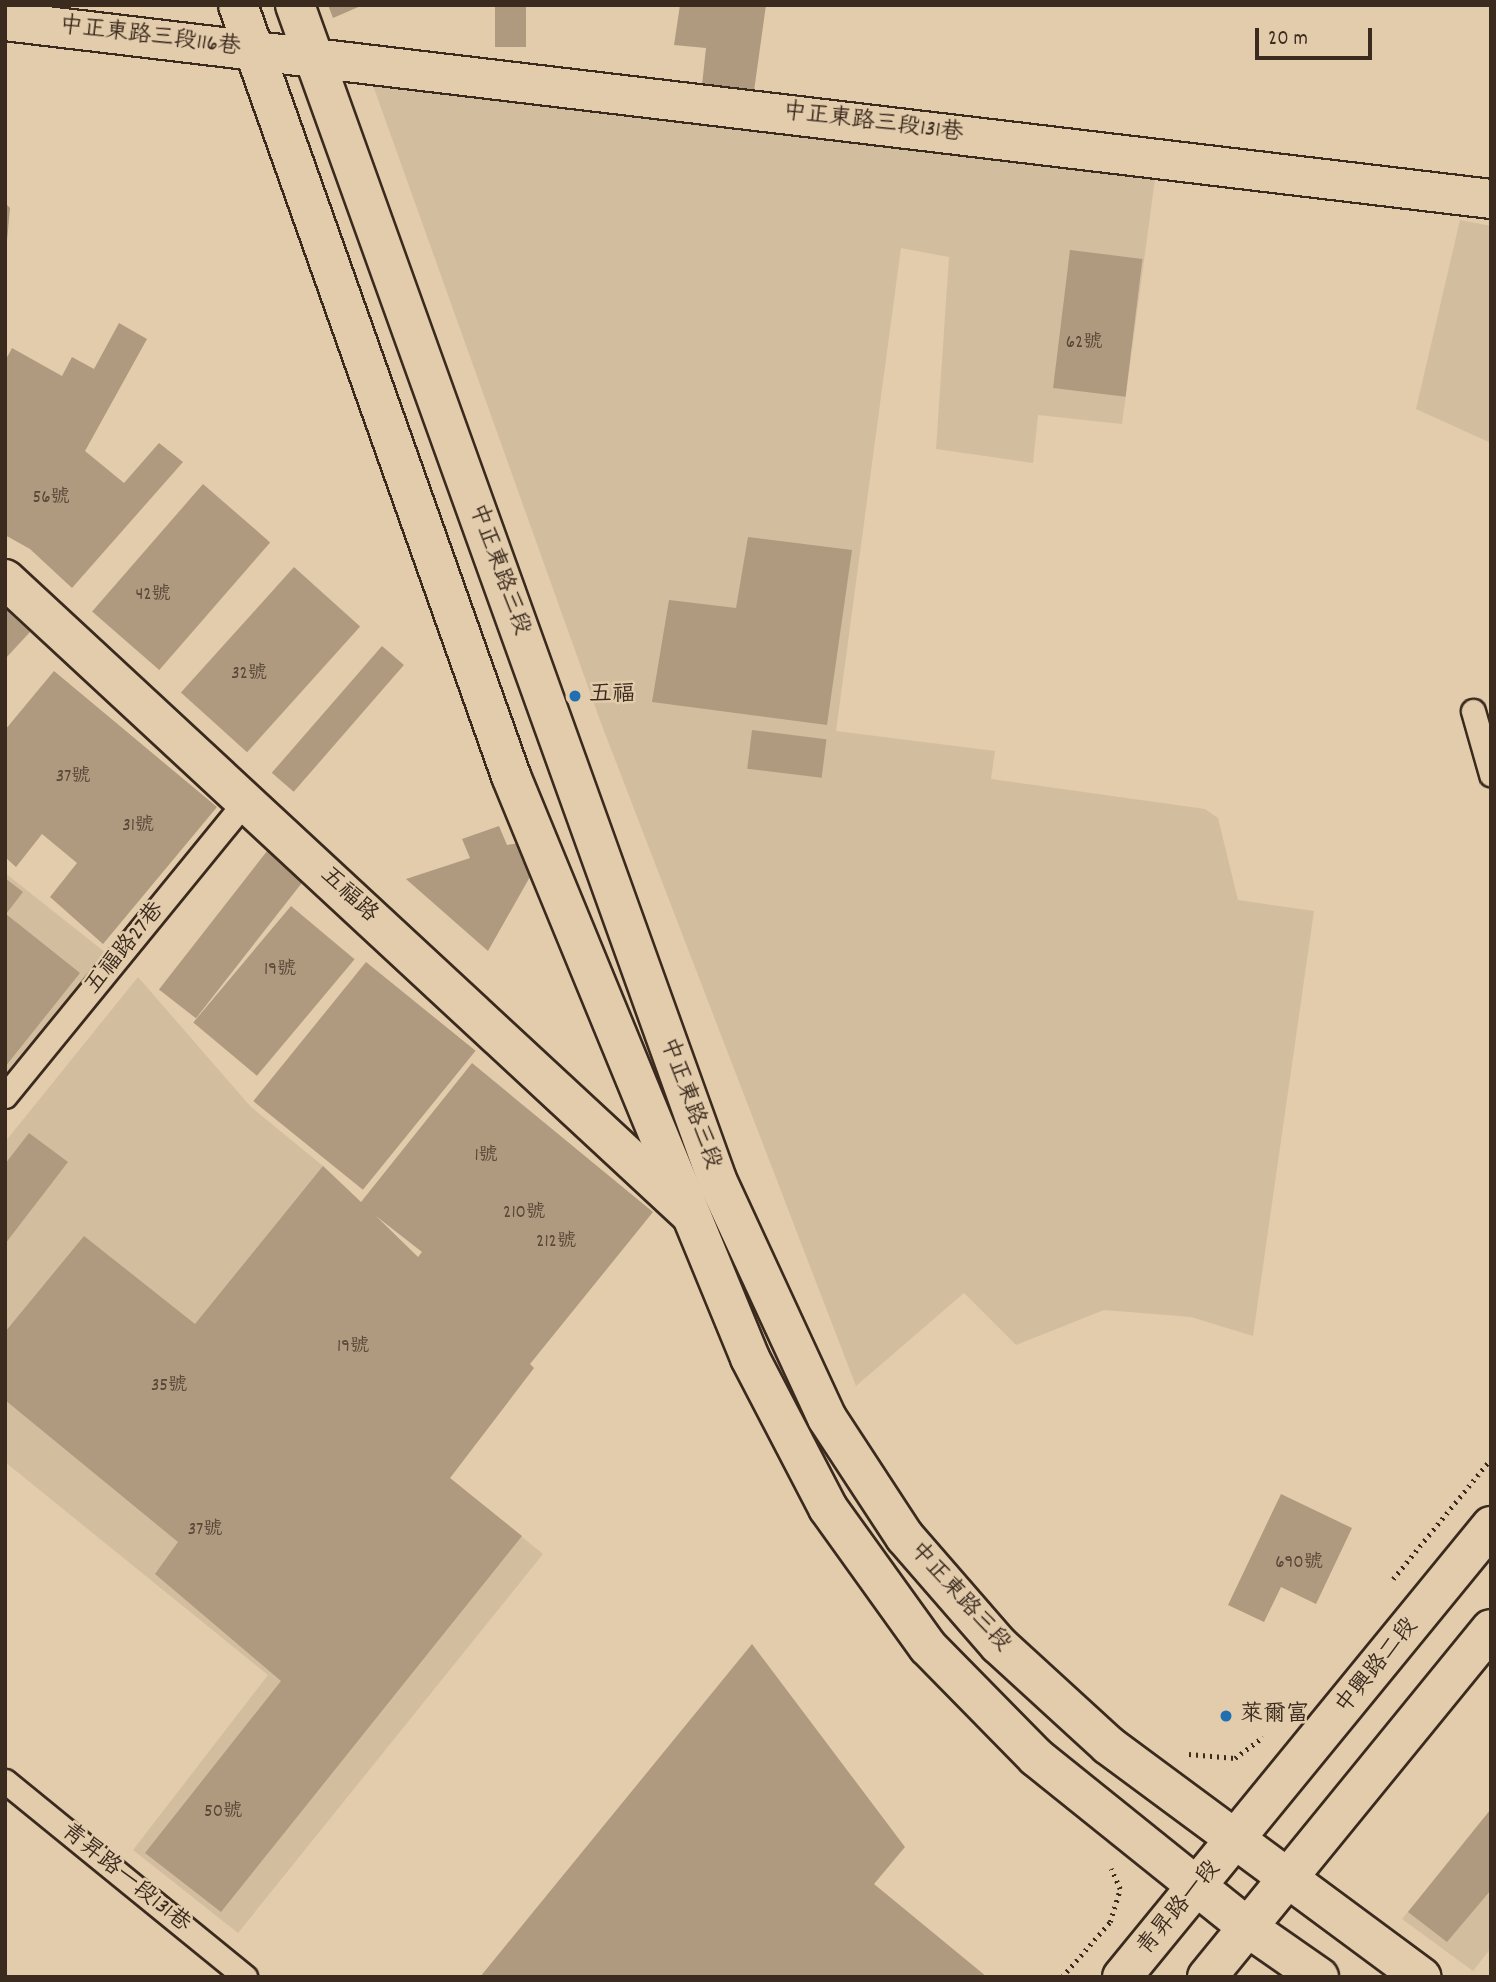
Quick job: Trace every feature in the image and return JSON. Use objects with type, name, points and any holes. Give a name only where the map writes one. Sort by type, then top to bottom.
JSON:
[{"type":"main road","name":"中正東路三段","points":[[237,5],[511,776],[750,1358],[828,1508],[928,1647],[1036,1757],[1250,1929],[1319,1977]]},
{"type":"main road","name":"中正東路三段","points":[[295,5],[717,1180],[827,1418],[905,1537],[999,1645],[1108,1745],[1422,1977]]},
{"type":"main road","name":"中正東路三段116巷","points":[[5,20],[254,51]]},
{"type":"main road","name":"中正東路三段131巷","points":[[254,51],[314,56],[1491,199]]},
{"type":"main road","name":"五福路","points":[[5,579],[690,1214]]},
{"type":"main road","name":"中興路二段","points":[[1238,1840],[1491,1526]]},
{"type":"main road","points":[[1207,1977],[1250,1929],[1491,1629]]},
{"type":"main road","name":"青昇路一段","points":[[1122,1977],[1238,1840]]},
{"type":"lane","points":[[1473,711],[1491,774]]},
{"type":"lane","name":"五福路27巷","points":[[5,1096],[246,801]]},
{"type":"lane","name":"青昇路一段131巷","points":[[5,1781],[245,1977]]},
{"type":"path","points":[[1385,1589],[1491,1459]]},
{"type":"path","points":[[1181,1750],[1223,1760],[1235,1758],[1270,1729]]},
{"type":"path","points":[[1062,1977],[1110,1922],[1120,1889],[1109,1865]]},
{"type":"shaded area","points":[[370,77],[1155,179],[1122,424],[1038,415],[1033,463],[936,449],[949,257],[901,248],[836,731],[995,751],[991,779],[1205,809],[1218,818],[1238,900],[1314,911],[1253,1336],[1191,1317],[1104,1310],[1016,1345],[964,1293],[856,1386],[601,723]]},
{"type":"shaded area","points":[[1460,220],[1491,226],[1491,443],[1416,409]]},
{"type":"shaded area","points":[[5,873],[106,953],[5,1076]]},
{"type":"shaded area","points":[[138,977],[251,1107],[323,1166],[534,1368],[450,1478],[543,1554],[238,1933],[133,1850],[268,1675],[5,1462],[5,1142]]},
{"type":"shaded area","points":[[1491,1809],[1491,1948],[1473,1971],[1402,1919]]},
{"type":"building","points":[[328,5],[363,5],[333,18]]},
{"type":"building","points":[[495,5],[526,5],[526,47],[495,47]]},
{"type":"building","points":[[680,5],[766,5],[754,91],[702,85],[706,48],[674,45]]},
{"type":"building","points":[[5,203],[10,208],[7,241],[5,241]]},
{"type":"building","points":[[1070,250],[1142,259],[1126,397],[1053,388]]},
{"type":"building","points":[[119,323],[147,339],[85,451],[124,483],[159,443],[183,462],[72,588],[30,549],[5,535],[5,361],[12,348],[62,376],[72,357],[94,369]]},
{"type":"building","points":[[203,484],[270,542],[159,670],[92,612]]},
{"type":"building","points":[[748,537],[852,550],[827,725],[652,702],[669,600],[736,608]]},
{"type":"building","points":[[294,567],[360,627],[247,752],[181,693]]},
{"type":"building","points":[[5,609],[30,632],[5,659]]},
{"type":"building","points":[[382,646],[404,665],[294,792],[272,773]]},
{"type":"building","points":[[54,671],[217,807],[103,944],[50,897],[77,863],[42,834],[16,867],[5,857],[5,730]]},
{"type":"building","points":[[752,730],[826,739],[822,778],[747,769]]},
{"type":"building","points":[[499,826],[507,845],[520,843],[531,875],[488,951],[406,879],[470,858],[462,839]]},
{"type":"building","points":[[271,846],[308,875],[196,1018],[159,989]]},
{"type":"building","points":[[5,878],[23,892],[6,914],[80,973],[5,1067]]},
{"type":"building","points":[[291,906],[355,959],[257,1076],[193,1022]]},
{"type":"building","points":[[366,962],[476,1051],[363,1190],[253,1101]]},
{"type":"building","points":[[472,1063],[653,1212],[530,1364],[534,1368],[450,1478],[522,1536],[221,1912],[145,1853],[281,1681],[155,1574],[178,1542],[5,1400],[5,1332],[84,1236],[195,1324],[323,1166],[361,1202]],"holes":[[[376,1216],[422,1252],[418,1257]]]},
{"type":"building","points":[[29,1133],[68,1162],[5,1244],[5,1164]]},
{"type":"building","points":[[1281,1494],[1352,1528],[1316,1604],[1281,1587],[1264,1622],[1228,1605]]},
{"type":"building","points":[[752,1644],[905,1847],[874,1884],[987,1977],[480,1977]]},
{"type":"building","points":[[1491,1809],[1491,1890],[1447,1942],[1408,1912]]},
{"type":"place","name":"五福","points":[[575,696]]},
{"type":"place","name":"萊爾富","points":[[1226,1716]]}]
